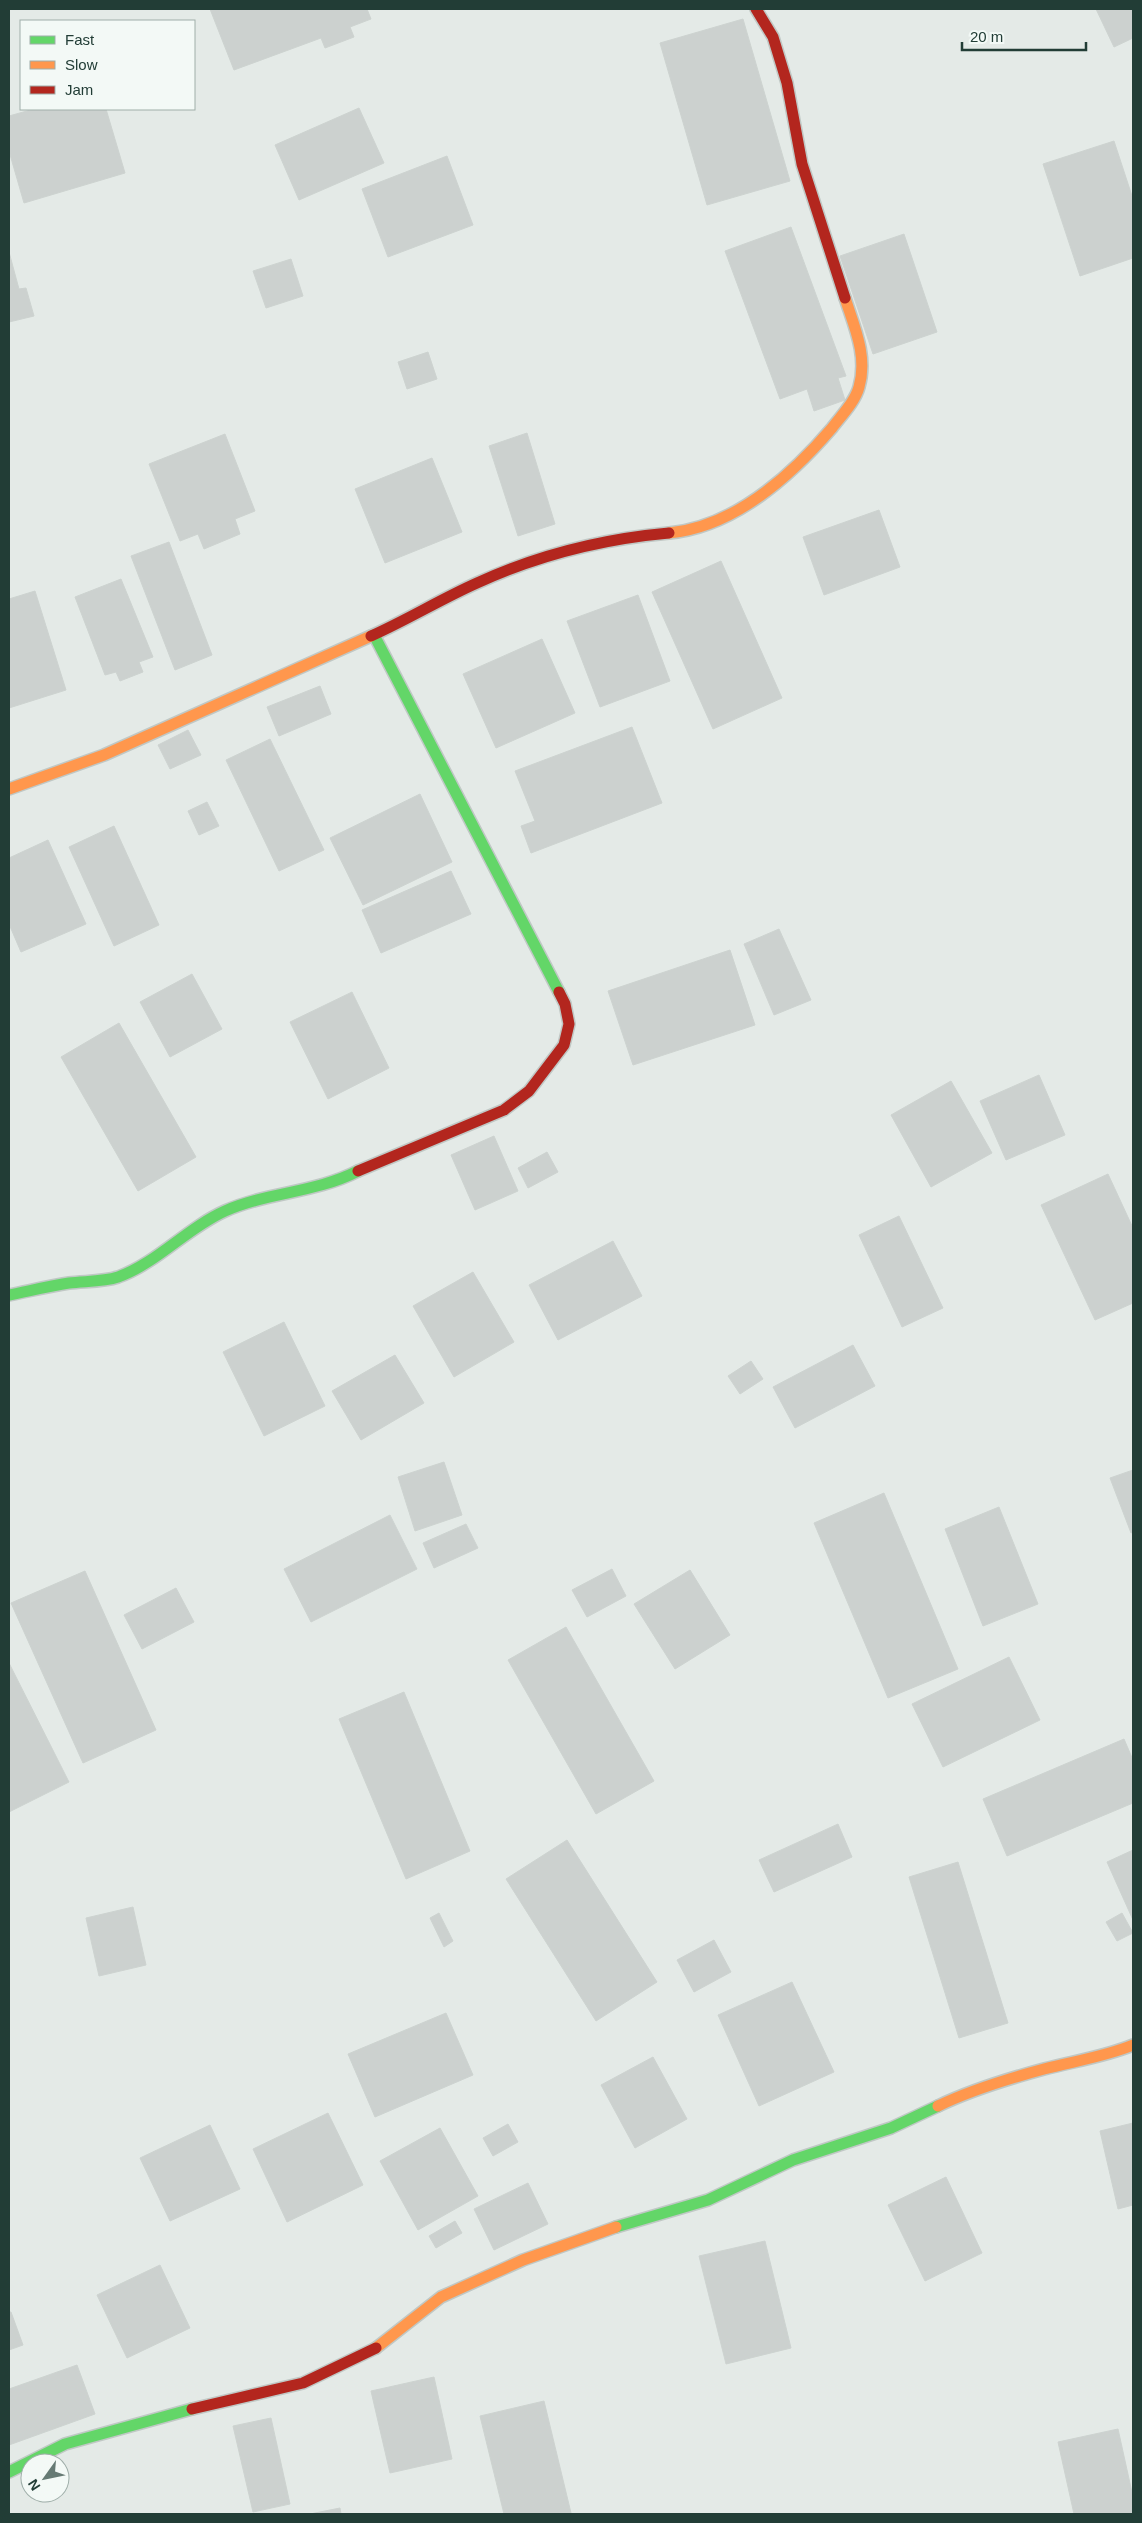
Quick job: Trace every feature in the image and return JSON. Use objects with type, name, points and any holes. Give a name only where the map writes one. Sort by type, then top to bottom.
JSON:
[{"type":"street","points":[[9,789],[104,755],[374,635],[439,601],[536,559],[621,537],[689,531],[725,517],[780,479],[813,450],[845,412],[859,387],[862,351],[802,164],[787,83],[773,37],[756,9]]},
{"type":"street","points":[[9,1295],[56,1285],[117,1277],[140,1266],[223,1212],[254,1200],[295,1193],[336,1182],[369,1165],[504,1110],[529,1091],[564,1045],[569,1024],[565,1004],[554,980],[374,635]]},
{"type":"street","points":[[9,2472],[65,2444],[210,2404],[303,2383],[380,2346],[442,2297],[523,2260],[633,2221],[708,2200],[793,2160],[890,2128],[964,2093],[1044,2069],[1108,2055],[1133,2045]]},
{"type":"building","points":[[210,9],[367,9],[371,19],[350,27],[354,37],[325,48],[321,38],[234,70]]},
{"type":"building","points":[[1096,9],[1133,9],[1133,38],[1114,47]]},
{"type":"building","points":[[743,19],[790,181],[707,205],[660,43]]},
{"type":"building","points":[[359,108],[384,163],[299,200],[275,145]]},
{"type":"building","points":[[30,110],[106,110],[125,173],[24,203],[9,151],[9,116]]},
{"type":"building","points":[[1114,141],[1133,199],[1133,258],[1080,276],[1043,164]]},
{"type":"building","points":[[447,156],[473,225],[388,257],[362,189]]},
{"type":"building","points":[[791,227],[846,376],[838,378],[845,400],[814,411],[807,389],[780,399],[725,251]]},
{"type":"building","points":[[904,234],[937,332],[873,354],[840,256]]},
{"type":"building","points":[[9,252],[19,289],[26,288],[34,316],[9,322]]},
{"type":"building","points":[[291,259],[303,296],[266,308],[253,271]]},
{"type":"building","points":[[428,352],[437,379],[407,389],[398,362]]},
{"type":"building","points":[[527,433],[555,524],[518,536],[489,446]]},
{"type":"building","points":[[225,434],[255,511],[235,519],[240,534],[204,549],[198,534],[180,541],[149,464]]},
{"type":"building","points":[[432,458],[462,532],[385,563],[355,489]]},
{"type":"building","points":[[879,510],[900,567],[824,595],[803,537]]},
{"type":"building","points":[[169,542],[212,655],[175,670],[131,556]]},
{"type":"building","points":[[721,561],[782,698],[713,729],[652,592]]},
{"type":"building","points":[[121,579],[153,657],[139,662],[143,672],[120,681],[116,672],[105,675],[75,597]]},
{"type":"building","points":[[35,591],[66,690],[9,708],[9,599]]},
{"type":"building","points":[[638,595],[670,681],[600,707],[567,621]]},
{"type":"building","points":[[542,639],[575,713],[496,748],[463,674]]},
{"type":"building","points":[[320,686],[331,714],[279,736],[267,707]]},
{"type":"building","points":[[632,727],[662,803],[531,853],[521,826],[535,821],[515,771]]},
{"type":"building","points":[[188,730],[201,755],[170,769],[158,745]]},
{"type":"building","points":[[270,739],[324,850],[279,871],[226,760]]},
{"type":"building","points":[[420,794],[452,862],[363,905],[330,838]]},
{"type":"building","points":[[207,802],[219,826],[199,835],[188,811]]},
{"type":"building","points":[[114,826],[159,925],[114,946],[69,847]]},
{"type":"building","points":[[48,840],[86,924],[21,952],[9,924],[9,858]]},
{"type":"building","points":[[451,871],[471,914],[381,953],[362,910]]},
{"type":"building","points":[[779,929],[811,1000],[774,1015],[744,944]]},
{"type":"building","points":[[730,950],[755,1025],[633,1065],[608,991]]},
{"type":"building","points":[[192,974],[222,1029],[170,1057],[140,1002]]},
{"type":"building","points":[[352,992],[389,1068],[328,1099],[290,1022]]},
{"type":"building","points":[[119,1023],[196,1157],[138,1191],[61,1057]]},
{"type":"building","points":[[1039,1075],[1065,1135],[1006,1160],[980,1101]]},
{"type":"building","points":[[951,1081],[992,1153],[931,1187],[891,1115]]},
{"type":"building","points":[[494,1136],[518,1191],[475,1210],[451,1155]]},
{"type":"building","points":[[547,1152],[558,1172],[528,1188],[518,1168]]},
{"type":"building","points":[[1108,1174],[1133,1228],[1133,1303],[1095,1320],[1041,1205]]},
{"type":"building","points":[[899,1216],[943,1308],[902,1327],[859,1235]]},
{"type":"building","points":[[613,1241],[642,1296],[558,1340],[529,1285]]},
{"type":"building","points":[[473,1272],[514,1342],[454,1377],[413,1306]]},
{"type":"building","points":[[284,1322],[325,1406],[264,1436],[223,1352]]},
{"type":"building","points":[[853,1345],[875,1386],[795,1428],[773,1387]]},
{"type":"building","points":[[395,1355],[424,1403],[361,1440],[332,1391]]},
{"type":"building","points":[[751,1361],[763,1379],[740,1394],[728,1376]]},
{"type":"building","points":[[444,1462],[462,1515],[415,1531],[398,1477]]},
{"type":"building","points":[[1133,1470],[1133,1532],[1131,1533],[1110,1478]]},
{"type":"building","points":[[884,1493],[958,1669],[888,1698],[814,1523]]},
{"type":"building","points":[[999,1507],[1038,1604],[983,1626],[945,1529]]},
{"type":"building","points":[[390,1515],[417,1569],[311,1622],[284,1569]]},
{"type":"building","points":[[466,1524],[478,1548],[434,1568],[423,1543]]},
{"type":"building","points":[[612,1569],[626,1596],[587,1617],[572,1590]]},
{"type":"building","points":[[690,1570],[730,1635],[675,1669],[634,1604]]},
{"type":"building","points":[[85,1571],[156,1730],[83,1763],[11,1603]]},
{"type":"building","points":[[176,1588],[194,1622],[142,1649],[124,1615]]},
{"type":"building","points":[[566,1627],[654,1781],[596,1814],[508,1660]]},
{"type":"building","points":[[1009,1657],[1040,1720],[943,1767],[912,1704]]},
{"type":"building","points":[[9,1663],[69,1782],[9,1812]]},
{"type":"building","points":[[404,1692],[470,1851],[406,1879],[339,1719]]},
{"type":"building","points":[[1124,1739],[1133,1760],[1133,1803],[1007,1856],[983,1799]]},
{"type":"building","points":[[838,1824],[852,1857],[774,1892],[759,1860]]},
{"type":"building","points":[[567,1840],[657,1982],[596,2021],[506,1879]]},
{"type":"building","points":[[1133,1850],[1133,1920],[1107,1862]]},
{"type":"building","points":[[958,1862],[1008,2023],[959,2038],[909,1877]]},
{"type":"building","points":[[133,1907],[146,1965],[99,1976],[86,1918]]},
{"type":"building","points":[[439,1913],[453,1941],[444,1947],[430,1918]]},
{"type":"building","points":[[1122,1913],[1133,1933],[1117,1941],[1106,1922]]},
{"type":"building","points":[[714,1940],[731,1972],[694,1992],[677,1960]]},
{"type":"building","points":[[792,1982],[834,2072],[759,2106],[718,2015]]},
{"type":"building","points":[[446,2013],[473,2075],[375,2117],[348,2054]]},
{"type":"building","points":[[653,2057],[687,2119],[635,2148],[601,2085]]},
{"type":"building","points":[[328,2113],[363,2185],[287,2222],[253,2149]]},
{"type":"building","points":[[1133,2123],[1133,2205],[1118,2209],[1100,2131]]},
{"type":"building","points":[[508,2124],[518,2142],[493,2156],[483,2138]]},
{"type":"building","points":[[210,2125],[240,2189],[170,2221],[140,2158]]},
{"type":"building","points":[[440,2128],[478,2196],[418,2230],[380,2161]]},
{"type":"building","points":[[946,2177],[982,2253],[925,2281],[888,2205]]},
{"type":"building","points":[[528,2183],[548,2224],[494,2250],[474,2209]]},
{"type":"building","points":[[455,2221],[462,2233],[436,2248],[429,2236]]},
{"type":"building","points":[[765,2241],[791,2348],[726,2364],[699,2256]]},
{"type":"building","points":[[160,2265],[190,2328],[127,2358],[97,2295]]},
{"type":"building","points":[[9,2312],[11,2312],[23,2345],[9,2350]]},
{"type":"building","points":[[77,2365],[95,2414],[9,2445],[9,2389]]},
{"type":"building","points":[[434,2377],[452,2459],[390,2473],[371,2391]]},
{"type":"building","points":[[544,2401],[571,2513],[504,2514],[480,2416]]},
{"type":"building","points":[[271,2418],[290,2504],[253,2512],[233,2426]]},
{"type":"building","points":[[1118,2429],[1133,2497],[1133,2514],[1074,2514],[1058,2442]]},
{"type":"building","points":[[340,2508],[341,2514],[310,2514]]},
{"type":"traffic: fast","points":[[374,635],[559,992]]},
{"type":"traffic: fast","points":[[9,1295],[62,1284],[100,1281],[118,1277],[146,1263],[211,1218],[225,1211],[258,1200],[325,1184],[358,1171]]},
{"type":"traffic: fast","points":[[616,2227],[708,2200],[793,2160],[891,2128],[938,2106]]},
{"type":"traffic: fast","points":[[9,2472],[65,2444],[192,2409]]},
{"type":"traffic: slow","points":[[669,533],[693,529],[716,521],[760,496],[798,464],[847,409],[859,387],[862,364],[859,341],[845,298]]},
{"type":"traffic: slow","points":[[9,789],[104,755],[371,636]]},
{"type":"traffic: slow","points":[[938,2106],[1003,2081],[1100,2056],[1133,2045]]},
{"type":"traffic: slow","points":[[376,2348],[441,2297],[523,2260],[616,2227]]},
{"type":"traffic: jam","points":[[756,9],[773,37],[787,83],[802,164],[845,298]]},
{"type":"traffic: jam","points":[[371,636],[464,589],[523,564],[595,544],[669,533]]},
{"type":"traffic: jam","points":[[358,1171],[504,1110],[529,1091],[564,1045],[569,1024],[565,1004],[559,992]]},
{"type":"traffic: jam","points":[[192,2409],[303,2383],[376,2348]]}]
